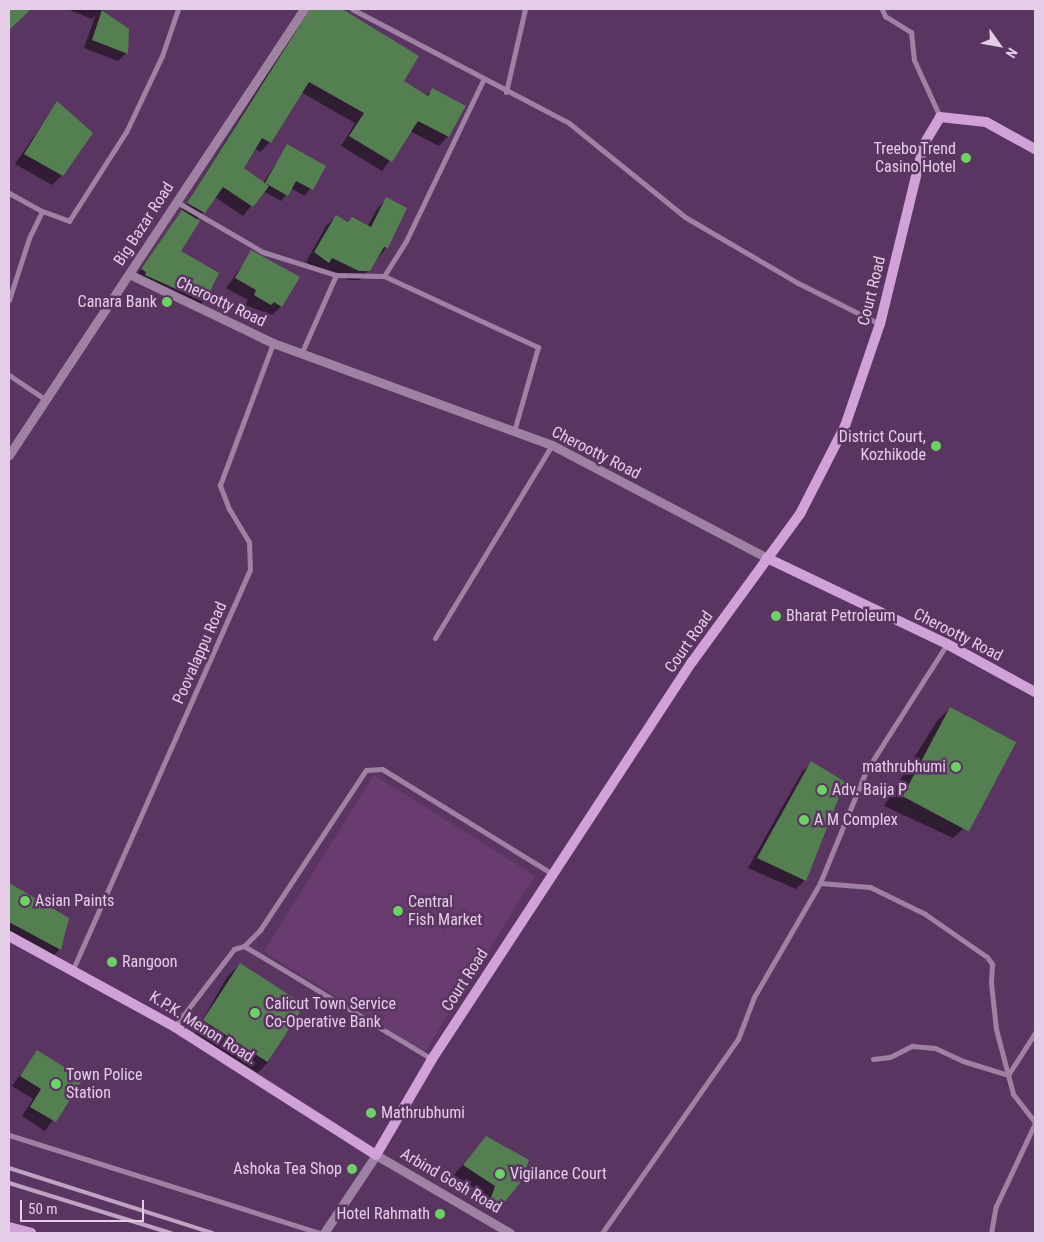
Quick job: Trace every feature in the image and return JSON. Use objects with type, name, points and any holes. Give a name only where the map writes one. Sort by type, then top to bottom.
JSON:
[{"type":"main road","points":[[940,117],[986,122],[1035,149]]},
{"type":"main road","name":"Court Road","points":[[376,1155],[432,1059],[692,662],[800,514],[845,426],[880,324],[924,144],[940,117]]},
{"type":"main road","name":"Cherootty Road","points":[[767,558],[947,644],[1035,692]]},
{"type":"main road","name":"K.P.K. Menon Road.","points":[[9,936],[73,969],[174,1027],[376,1155]]},
{"type":"main road","points":[[9,1227],[30,1233]]},
{"type":"street","points":[[9,193],[42,211],[69,221],[126,132],[162,56],[178,9]]},
{"type":"street","name":"Big Bazar Road","points":[[9,455],[304,9]]},
{"type":"street","points":[[352,9],[483,80],[569,123],[685,217],[798,283],[880,324]]},
{"type":"street","points":[[506,92],[525,9]]},
{"type":"street","points":[[882,9],[885,16],[911,32],[914,60],[940,117]]},
{"type":"street","points":[[384,276],[406,241],[483,80]]},
{"type":"street","points":[[177,202],[263,252],[336,275],[384,276],[538,347],[514,431]]},
{"type":"street","points":[[9,300],[28,238],[42,211]]},
{"type":"street","name":"Cherootty Road","points":[[129,274],[272,343],[302,352],[552,445],[767,558]]},
{"type":"street","points":[[302,352],[336,275]]},
{"type":"street","name":"Poovalappu Road","points":[[73,969],[250,570],[249,542],[229,509],[220,485],[272,343]]},
{"type":"street","points":[[9,375],[46,400]]},
{"type":"street","points":[[435,638],[552,445]]},
{"type":"street","points":[[602,1233],[738,1039],[754,997],[820,883],[866,771],[947,644]]},
{"type":"street","points":[[174,1027],[234,950],[244,946],[260,930],[366,770],[382,769],[553,874]]},
{"type":"street","points":[[820,883],[870,887],[925,914],[987,957],[992,964],[991,983],[996,1029],[1013,1094],[1035,1122],[996,1206],[991,1233]]},
{"type":"street","points":[[244,946],[432,1059]]},
{"type":"street","points":[[1008,1074],[1035,1033]]},
{"type":"street","points":[[873,1059],[890,1057],[912,1046],[935,1048],[963,1061],[1008,1074]]},
{"type":"street","points":[[9,1135],[322,1233]]},
{"type":"street","name":"Court Road","points":[[322,1233],[376,1155]]},
{"type":"street","name":"Arbind Gosh Road","points":[[376,1155],[510,1233]]},
{"type":"shaded area","name":"Central Fish Market","points":[[374,775],[535,876],[425,1052],[264,951]]},
{"type":"building","points":[[9,9],[31,9],[9,30]]},
{"type":"building","points":[[310,9],[342,9],[419,56],[404,81],[428,96],[432,88],[466,106],[449,137],[418,121],[392,162],[349,136],[364,113],[309,82],[271,143],[262,138],[244,168],[269,186],[253,207],[223,187],[205,213],[187,203]]},
{"type":"building","points":[[102,10],[129,29],[128,54],[92,40]]},
{"type":"building","points":[[57,101],[93,133],[63,176],[24,154]]},
{"type":"building","points":[[287,144],[326,166],[313,190],[296,181],[288,196],[265,183]]},
{"type":"building","points":[[386,197],[407,208],[388,248],[384,247],[370,271],[359,271],[332,258],[329,263],[314,252],[336,215],[348,222],[352,217],[371,227]]},
{"type":"building","points":[[182,210],[200,221],[181,251],[219,273],[205,302],[145,275],[146,272],[141,269]]},
{"type":"building","points":[[251,250],[300,277],[282,307],[274,302],[271,305],[254,295],[256,290],[235,278]]},
{"type":"building","name":"mathrubhumi","points":[[950,707],[1016,742],[969,831],[903,796]]},
{"type":"building","name":"A M Complex","points":[[811,761],[845,782],[806,881],[757,858]]},
{"type":"building","name":"Asian Paints","points":[[9,883],[69,918],[61,950],[9,922]]},
{"type":"building","name":"Calicut Town Service Co-Operative Bank","points":[[240,963],[305,1005],[268,1062],[203,1020]]},
{"type":"building","name":"Town Police Station","points":[[37,1050],[83,1079],[56,1122],[30,1107],[41,1089],[20,1076]]},
{"type":"building","name":"Vigilance Court","points":[[486,1136],[529,1160],[520,1183],[503,1204],[491,1198],[495,1186],[463,1165]]},
{"type":"railway","points":[[9,1168],[213,1233]]},
{"type":"railway","points":[[9,1183],[171,1233]]},
{"type":"place","name":"Treebo Trend Casino Hotel","points":[[966,158]]},
{"type":"place","name":"Canara Bank","points":[[167,302]]},
{"type":"place","name":"District Court, Kozhikode","points":[[936,446]]},
{"type":"place","name":"Bharat Petroleum","points":[[776,616]]},
{"type":"place","name":"mathrubhumi","points":[[956,767]]},
{"type":"place","name":"Adv. Baija P","points":[[822,790]]},
{"type":"place","name":"A M Complex","points":[[804,820]]},
{"type":"place","name":"Asian Paints","points":[[25,901]]},
{"type":"place","name":"Central Fish Market","points":[[398,911]]},
{"type":"place","name":"Rangoon","points":[[112,962]]},
{"type":"place","name":"Calicut Town Service Co-Operative Bank","points":[[255,1013]]},
{"type":"place","name":"Town Police Station","points":[[56,1084]]},
{"type":"place","name":"Mathrubhumi","points":[[371,1113]]},
{"type":"place","name":"Ashoka Tea Shop","points":[[352,1169]]},
{"type":"place","name":"Vigilance Court","points":[[500,1174]]},
{"type":"place","name":"Hotel Rahmath","points":[[440,1214]]}]
